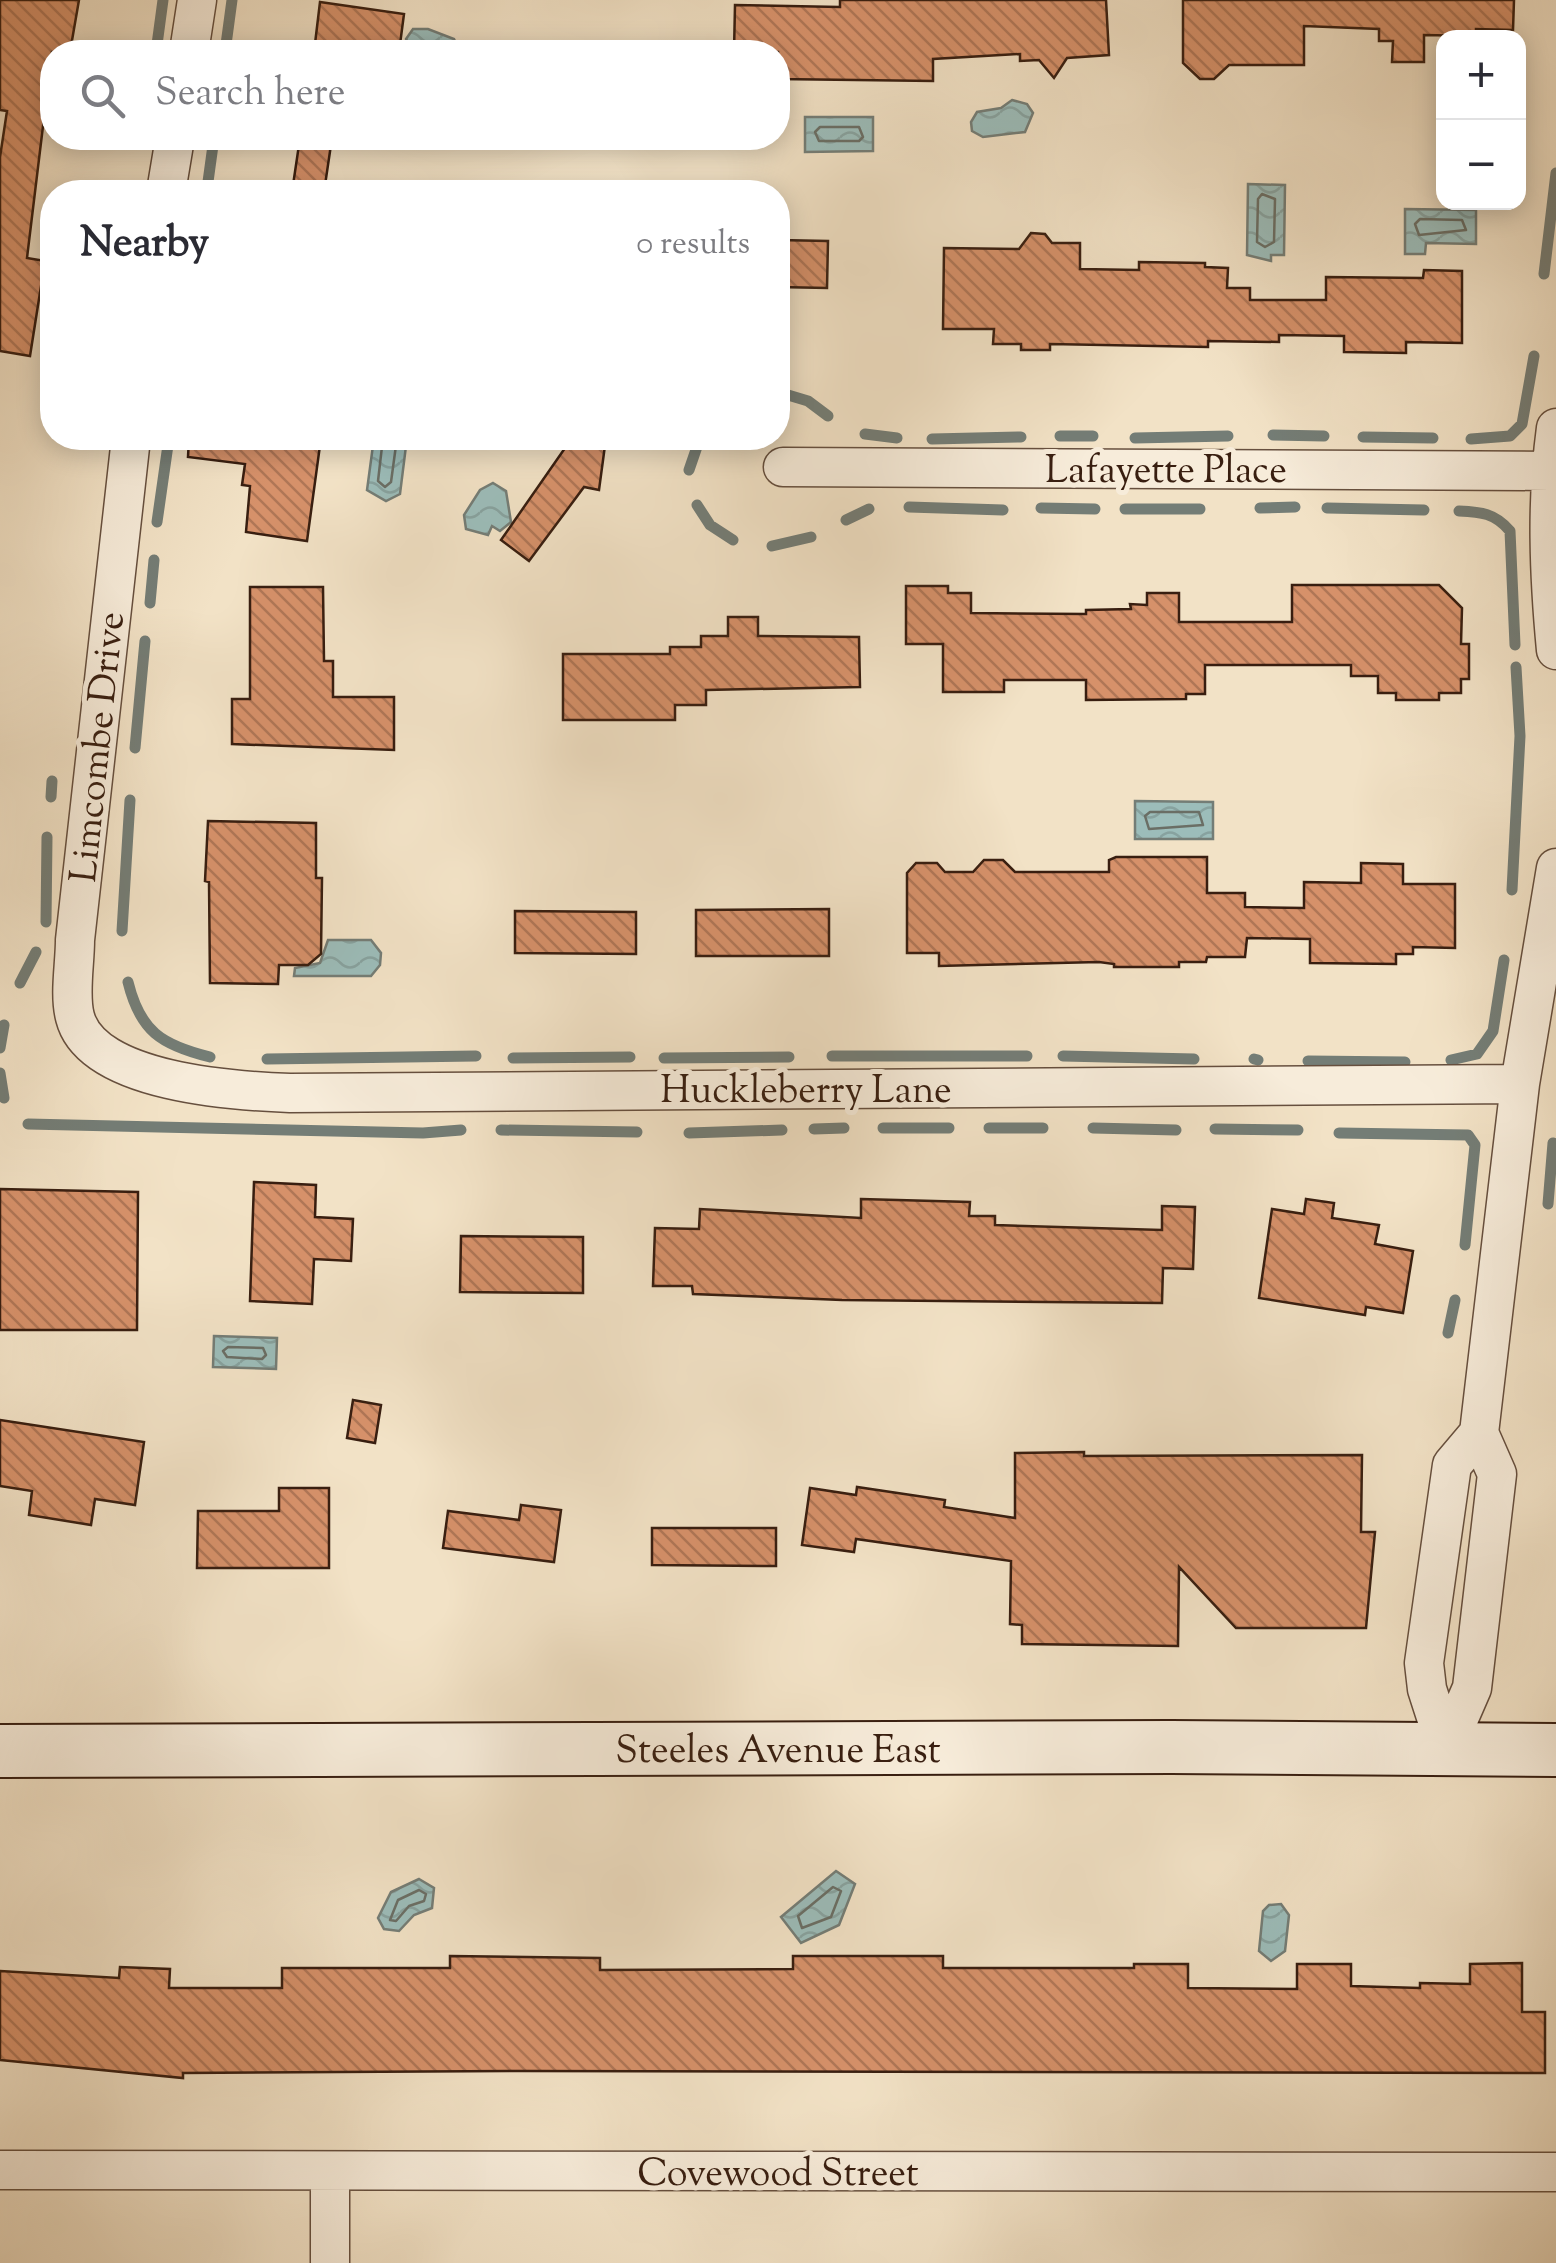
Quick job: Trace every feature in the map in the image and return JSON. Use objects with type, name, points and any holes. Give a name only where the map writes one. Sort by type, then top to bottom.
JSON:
[{"type":"main road","name":"Steeles Avenue East","points":[[0,1751],[1556,1750]]},
{"type":"street","points":[[190,40],[197,0]]},
{"type":"street","points":[[168,180],[172,150]]},
{"type":"street","points":[[1556,428],[1550,471],[1549,582],[1556,650]]},
{"type":"street","name":"Limcombe Drive","points":[[99,1048],[82,1033],[74,1016],[75,940],[130,450]]},
{"type":"street","name":"Lafayette Place","points":[[782,467],[1550,471]]},
{"type":"street","points":[[1446,1748],[1472,1688],[1498,1474],[1479,1433],[1520,1084],[1556,868]]},
{"type":"street","name":"Huckleberry Lane","points":[[99,1048],[132,1068],[165,1078],[290,1093],[1520,1084]]},
{"type":"street","points":[[1446,1748],[1427,1689],[1424,1662],[1452,1465],[1479,1433]]},
{"type":"street","name":"Covewood Street","points":[[0,2170],[1556,2172]]},
{"type":"street","points":[[330,2172],[330,2263]]},
{"type":"water","points":[[413,29],[428,29],[454,40],[407,40]]},
{"type":"water","points":[[1012,100],[1027,104],[1033,113],[1025,132],[983,137],[972,131],[971,122],[977,112],[1001,108]]},
{"type":"water","points":[[805,117],[873,117],[873,151],[805,152]]},
{"type":"water","points":[[1248,184],[1285,185],[1284,255],[1271,255],[1271,261],[1247,255]]},
{"type":"water","points":[[1405,209],[1476,210],[1476,244],[1426,243],[1425,254],[1405,254]]},
{"type":"water","points":[[372,450],[406,450],[400,494],[386,501],[367,490]]},
{"type":"water","points":[[493,483],[506,491],[511,522],[500,531],[492,526],[488,535],[466,529],[464,515],[480,490]]},
{"type":"water","points":[[1135,801],[1213,802],[1213,839],[1135,839]]},
{"type":"water","points":[[328,940],[371,940],[381,953],[380,965],[371,976],[294,976],[295,968],[320,963]]},
{"type":"water","points":[[214,1336],[277,1338],[276,1369],[213,1367]]},
{"type":"water","points":[[836,1871],[855,1884],[839,1925],[801,1943],[781,1917]]},
{"type":"water","points":[[419,1879],[434,1888],[432,1908],[414,1915],[399,1931],[384,1929],[378,1918],[391,1892]]},
{"type":"water","points":[[1281,1904],[1289,1915],[1285,1951],[1271,1961],[1259,1951],[1263,1911],[1269,1905]]},
{"type":"building","points":[[0,0],[79,0],[72,40],[40,40],[40,150],[27,258],[40,260],[40,293],[30,356],[0,351],[0,157],[7,111],[0,110]]},
{"type":"building","points":[[840,0],[1106,0],[1109,55],[1067,58],[1054,78],[1039,60],[1020,61],[1020,54],[933,59],[933,81],[790,79],[790,40],[734,40],[735,5],[840,7]]},
{"type":"building","points":[[1183,0],[1514,0],[1513,30],[1436,30],[1436,35],[1424,35],[1424,62],[1392,62],[1393,41],[1379,41],[1379,29],[1304,26],[1304,65],[1229,65],[1214,79],[1200,79],[1183,63]]},
{"type":"building","points":[[320,2],[404,14],[401,40],[315,40]]},
{"type":"building","points":[[298,150],[330,150],[326,180],[294,180]]},
{"type":"building","points":[[1031,233],[1045,234],[1052,243],[1080,243],[1080,269],[1139,270],[1139,262],[1205,263],[1205,267],[1228,268],[1227,288],[1250,288],[1250,300],[1326,300],[1326,277],[1423,278],[1424,270],[1462,271],[1462,343],[1406,342],[1406,353],[1344,352],[1344,336],[1279,335],[1279,342],[1208,341],[1208,347],[1050,344],[1050,350],[1021,350],[1021,344],[993,344],[994,329],[943,329],[944,248],[1019,249]]},
{"type":"building","points":[[790,240],[828,241],[827,288],[790,287]]},
{"type":"building","points":[[188,450],[319,450],[307,541],[246,532],[250,486],[242,485],[245,464],[188,457]]},
{"type":"building","points":[[564,450],[604,450],[599,490],[584,487],[529,561],[501,540]]},
{"type":"building","points":[[1292,585],[1439,585],[1462,608],[1461,644],[1469,644],[1469,679],[1461,679],[1461,693],[1439,693],[1439,700],[1396,700],[1396,693],[1378,693],[1378,676],[1351,676],[1351,665],[1205,665],[1205,694],[1186,694],[1186,699],[1086,700],[1086,680],[1004,680],[1004,692],[943,692],[943,644],[906,644],[906,586],[948,586],[948,593],[971,593],[971,613],[1086,614],[1086,610],[1147,605],[1147,593],[1179,593],[1179,622],[1292,622]]},
{"type":"building","points":[[250,587],[323,587],[324,661],[333,661],[333,697],[394,697],[394,750],[232,744],[232,699],[250,699]]},
{"type":"building","points":[[728,617],[758,617],[758,636],[859,637],[860,687],[706,690],[706,705],[675,705],[675,720],[563,720],[563,654],[670,654],[670,647],[701,647],[701,636],[728,636]]},
{"type":"building","points":[[208,821],[316,823],[316,878],[322,878],[321,954],[308,965],[279,965],[278,984],[210,983],[209,882],[205,881]]},
{"type":"building","points":[[1207,857],[1207,893],[1245,893],[1245,907],[1304,908],[1304,882],[1361,883],[1361,863],[1403,864],[1403,884],[1455,884],[1455,948],[1413,947],[1413,954],[1396,954],[1396,964],[1310,963],[1310,939],[1247,938],[1245,957],[1207,957],[1206,962],[1179,962],[1179,967],[1114,967],[1099,962],[939,966],[939,953],[907,953],[907,873],[916,863],[937,863],[945,872],[973,872],[984,860],[1003,860],[1015,872],[1109,872],[1109,860]]},
{"type":"building","points":[[829,909],[829,956],[696,956],[696,910]]},
{"type":"building","points":[[515,911],[636,912],[636,954],[515,953]]},
{"type":"building","points":[[254,1182],[316,1185],[315,1217],[353,1219],[351,1261],[314,1259],[312,1304],[250,1301]]},
{"type":"building","points":[[0,1189],[138,1192],[137,1330],[0,1330]]},
{"type":"building","points":[[861,1199],[970,1202],[969,1216],[995,1216],[995,1225],[1162,1230],[1162,1206],[1195,1207],[1193,1269],[1163,1268],[1162,1303],[842,1300],[693,1294],[692,1286],[653,1286],[655,1228],[699,1229],[700,1209],[861,1218]]},
{"type":"building","points":[[1306,1199],[1334,1203],[1332,1218],[1379,1225],[1375,1244],[1413,1251],[1403,1313],[1366,1307],[1365,1315],[1259,1298],[1272,1209],[1304,1214]]},
{"type":"building","points":[[461,1236],[583,1237],[583,1293],[460,1292]]},
{"type":"building","points":[[353,1400],[381,1405],[375,1443],[347,1438]]},
{"type":"building","points":[[0,1420],[144,1442],[135,1505],[95,1499],[91,1525],[29,1515],[32,1491],[0,1486]]},
{"type":"building","points":[[1084,1452],[1084,1456],[1362,1455],[1361,1532],[1375,1532],[1366,1628],[1236,1628],[1179,1567],[1178,1646],[1022,1644],[1022,1625],[1010,1624],[1011,1561],[856,1539],[854,1552],[802,1545],[810,1488],[856,1495],[857,1487],[945,1500],[944,1507],[1015,1518],[1015,1453]]},
{"type":"building","points":[[279,1488],[329,1488],[329,1568],[197,1568],[198,1511],[279,1511]]},
{"type":"building","points":[[521,1505],[561,1510],[554,1562],[443,1548],[448,1511],[519,1520]]},
{"type":"building","points":[[652,1528],[776,1528],[776,1566],[652,1565]]},
{"type":"building","points":[[450,1956],[600,1958],[600,1970],[793,1969],[793,1956],[943,1956],[943,1968],[1134,1968],[1134,1964],[1188,1964],[1188,1988],[1297,1989],[1297,1964],[1351,1964],[1351,1986],[1420,1988],[1420,1983],[1470,1984],[1470,1964],[1522,1963],[1522,2012],[1545,2012],[1545,2073],[523,2071],[183,2073],[183,2078],[0,2060],[0,1971],[119,1978],[120,1967],[170,1969],[169,1988],[282,1988],[282,1968],[450,1968]]},
{"type":"waterway","points":[[158,40],[163,0]]},
{"type":"waterway","points":[[227,40],[232,0]]},
{"type":"waterway","points":[[208,180],[212,150]]},
{"type":"waterway","points":[[1544,274],[1556,173]]},
{"type":"waterway","points":[[1471,439],[1510,436],[1522,424],[1534,356]]},
{"type":"waterway","points":[[790,396],[808,401],[828,416]]},
{"type":"waterway","points":[[865,434],[897,438]]},
{"type":"waterway","points":[[1273,435],[1324,436]]},
{"type":"waterway","points":[[1060,436],[1093,436]]},
{"type":"waterway","points":[[1135,438],[1228,436]]},
{"type":"waterway","points":[[932,439],[1021,437]]},
{"type":"waterway","points":[[1363,437],[1433,438]]},
{"type":"waterway","points":[[157,522],[167,450]]},
{"type":"waterway","points":[[689,470],[696,450]]},
{"type":"waterway","points":[[697,505],[710,525],[733,540]]},
{"type":"waterway","points":[[909,507],[1003,510]]},
{"type":"waterway","points":[[1260,508],[1295,507]]},
{"type":"waterway","points":[[1041,508],[1095,509]]},
{"type":"waterway","points":[[1327,508],[1424,510]]},
{"type":"waterway","points":[[846,520],[869,509]]},
{"type":"waterway","points":[[1125,509],[1200,509]]},
{"type":"waterway","points":[[1459,511],[1487,515],[1510,531],[1515,645]]},
{"type":"waterway","points":[[772,546],[811,537]]},
{"type":"waterway","points":[[150,603],[154,560]]},
{"type":"waterway","points":[[135,748],[145,641]]},
{"type":"waterway","points":[[1512,890],[1520,736],[1516,667]]},
{"type":"waterway","points":[[51,797],[52,781]]},
{"type":"waterway","points":[[122,931],[130,800]]},
{"type":"waterway","points":[[46,922],[47,837]]},
{"type":"waterway","points":[[20,983],[36,952]]},
{"type":"waterway","points":[[1451,1060],[1477,1054],[1493,1031],[1504,960]]},
{"type":"waterway","points":[[128,982],[139,1013],[155,1033],[178,1047],[210,1057]]},
{"type":"waterway","points":[[0,1048],[4,1025]]},
{"type":"waterway","points":[[267,1059],[476,1056]]},
{"type":"waterway","points":[[832,1056],[1027,1056]]},
{"type":"waterway","points":[[1063,1056],[1194,1059]]},
{"type":"waterway","points":[[513,1058],[630,1057]]},
{"type":"waterway","points":[[664,1058],[789,1057]]},
{"type":"waterway","points":[[1254,1059],[1258,1060]]},
{"type":"waterway","points":[[1308,1061],[1405,1062]]},
{"type":"waterway","points":[[0,1073],[4,1098]]},
{"type":"waterway","points":[[28,1124],[423,1133],[461,1130]]},
{"type":"waterway","points":[[814,1129],[844,1128]]},
{"type":"waterway","points":[[883,1128],[949,1128]]},
{"type":"waterway","points":[[989,1128],[1043,1128]]},
{"type":"waterway","points":[[1093,1128],[1176,1130]]},
{"type":"waterway","points":[[1215,1129],[1298,1130]]},
{"type":"waterway","points":[[501,1130],[637,1132]]},
{"type":"waterway","points":[[689,1133],[782,1130]]},
{"type":"waterway","points":[[1339,1133],[1468,1135],[1475,1145],[1465,1245]]},
{"type":"waterway","points":[[1548,1204],[1553,1143]]},
{"type":"waterway","points":[[1448,1333],[1455,1300]]}]
